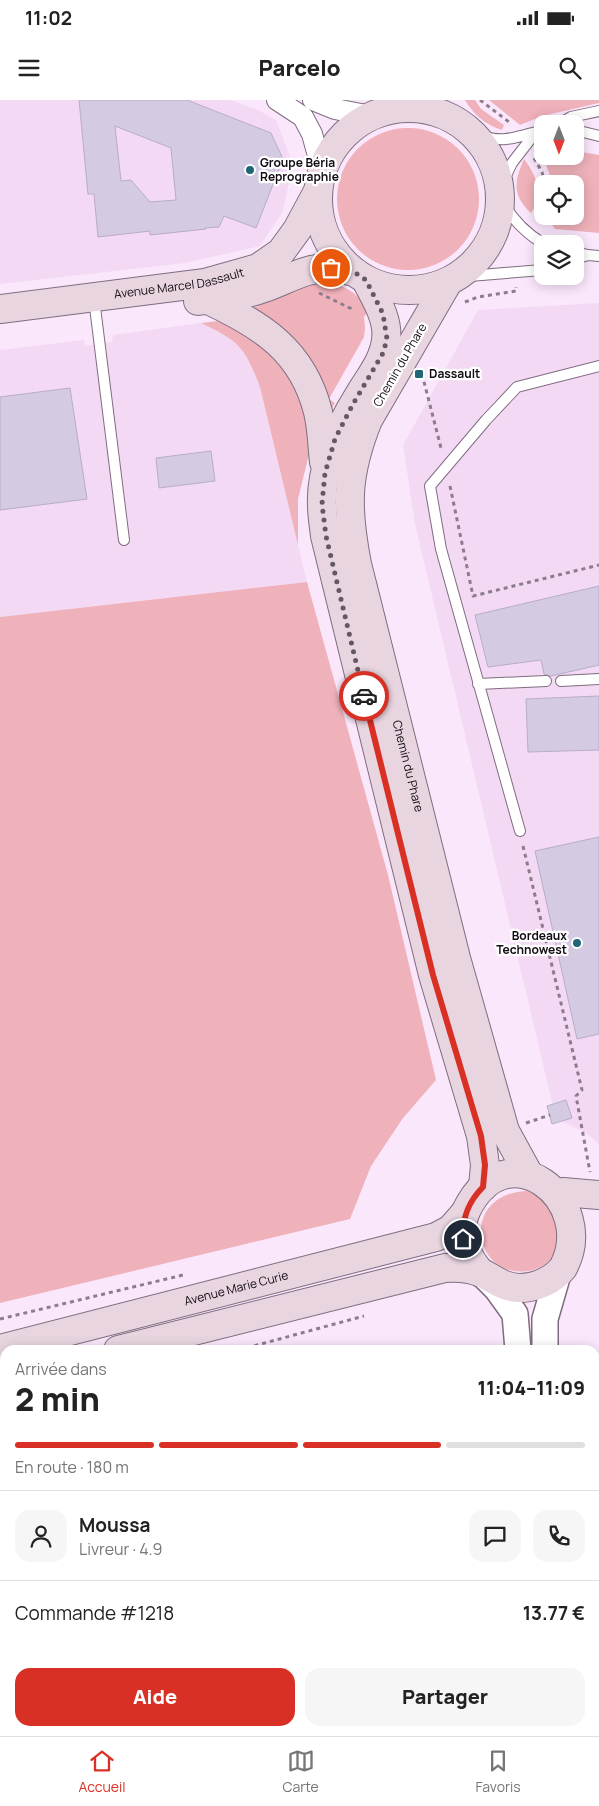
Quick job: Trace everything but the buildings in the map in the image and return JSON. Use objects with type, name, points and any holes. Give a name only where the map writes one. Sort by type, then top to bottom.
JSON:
[{"type":"main road","points":[[454,100],[470,131],[490,156],[496,168],[501,194],[499,218],[493,236],[484,252],[456,287]]},
{"type":"main road","points":[[381,110],[401,108],[424,109],[446,116],[470,131]]},
{"type":"main road","name":"Avenue Marcel Dassault","points":[[0,324],[205,283],[258,268],[281,252],[297,230],[330,153],[341,138],[355,126],[381,110]]},
{"type":"main road","points":[[320,180],[320,221],[332,249],[360,276]]},
{"type":"main road","name":"Avenue Marcel Dassault","points":[[0,308],[95,306],[208,300],[264,288],[319,268],[331,268],[360,276],[386,288],[407,291],[456,287]]},
{"type":"main road","name":"Chemin du Phare","points":[[360,276],[383,314],[387,339],[383,353],[335,439],[325,473],[322,504],[326,536],[433,975],[481,1136],[485,1165],[483,1187]]},
{"type":"main road","name":"Chemin du Phare","points":[[456,287],[368,420],[359,443],[351,474],[349,490],[350,527],[357,564],[456,958],[505,1131],[528,1174]]},
{"type":"main road","points":[[208,300],[234,312],[278,342],[298,366],[318,412],[325,473]]},
{"type":"main road","points":[[481,1273],[472,1263],[466,1252],[463,1239],[465,1213],[474,1195],[489,1182],[508,1174],[528,1174],[547,1180],[563,1192],[571,1204],[576,1217],[578,1231],[576,1246],[564,1266]]},
{"type":"main road","points":[[563,1192],[595,1186]]},
{"type":"main road","name":"Avenue Marie Curie","points":[[16,1345],[436,1237],[451,1229],[465,1213]]},
{"type":"main road","points":[[138,1345],[445,1268],[461,1267],[481,1273],[499,1284],[519,1288],[540,1285],[594,1238]]},
{"type":"street","points":[[277,100],[303,117],[312,134],[320,180]]},
{"type":"street","points":[[313,100],[335,109],[381,110]]},
{"type":"street","points":[[545,1345],[545,1319],[564,1266]]},
{"type":"street","points":[[481,1273],[497,1289],[515,1314],[518,1345]]},
{"type":"lane","points":[[580,115],[599,111]]},
{"type":"lane","points":[[470,131],[498,140],[513,139],[534,133]]},
{"type":"lane","points":[[584,132],[599,136]]},
{"type":"lane","points":[[534,137],[512,163],[501,194],[509,214],[534,238]]},
{"type":"lane","points":[[584,254],[599,256]]},
{"type":"lane","points":[[584,256],[588,255]]},
{"type":"lane","points":[[456,287],[517,272],[534,271]]},
{"type":"lane","points":[[95,306],[124,540]]},
{"type":"lane","points":[[520,831],[441,549],[430,486],[486,420],[517,387],[599,366]]},
{"type":"lane","points":[[561,681],[599,679]]},
{"type":"lane","points":[[478,684],[546,681]]},
{"type":"path","points":[[530,235],[535,225]]},
{"type":"path","points":[[456,287],[478,297],[516,291],[517,272]]},
{"type":"path","points":[[418,382],[426,367]]},
{"type":"path","points":[[422,374],[446,467],[474,596],[599,565]]},
{"type":"path","points":[[520,831],[582,1090],[576,1096],[595,1186]]},
{"type":"path","points":[[528,1133],[526,1123],[550,1115]]},
{"type":"path","points":[[257,1345],[364,1316]]},
{"type":"shaded area","points":[[0,100],[230,100],[258,110],[276,120],[289,154],[292,168],[283,211],[260,246],[185,263],[0,284]]},
{"type":"shaded area","points":[[465,100],[475,100],[481,109],[504,125],[502,130],[481,118]]},
{"type":"shaded area","points":[[489,100],[599,100],[599,103],[546,115],[534,115],[534,119],[520,125]]},
{"type":"shaded area","points":[[408,128],[422,129],[435,133],[448,140],[458,149],[467,159],[474,172],[478,185],[478,213],[474,226],[467,239],[458,249],[448,258],[435,265],[422,269],[408,270],[394,269],[381,265],[368,258],[358,249],[349,239],[342,226],[338,213],[337,199],[338,185],[342,172],[349,159],[358,149],[368,140],[381,133],[394,129]]},
{"type":"shaded area","points":[[584,152],[599,155],[599,233],[555,229],[552,225],[584,225],[584,175],[550,175],[546,165],[584,165]]},
{"type":"shaded area","points":[[524,159],[534,177],[534,208],[531,213],[520,200],[517,188],[518,175]]},
{"type":"shaded area","points":[[325,282],[339,285],[351,291],[360,299],[368,311],[364,317],[364,337],[329,399],[335,403],[326,419],[254,308],[298,288]]},
{"type":"shaded area","points":[[599,303],[599,1144],[585,1132],[556,1119],[415,524],[403,445],[478,310]]},
{"type":"shaded area","points":[[235,319],[297,375],[313,438],[298,499],[298,545],[260,387],[255,374],[245,354],[239,347],[224,335],[201,323]]},
{"type":"shaded area","points":[[201,323],[228,336],[244,351],[252,366],[260,387],[307,582],[0,617],[0,350],[84,340],[85,346],[112,342],[113,335]]},
{"type":"shaded area","points":[[307,582],[388,875],[436,1080],[403,1118],[371,1166],[350,1219],[0,1303],[0,617]]},
{"type":"shaded area","points":[[526,1191],[539,1195],[557,1213],[558,1249],[553,1258],[540,1267],[533,1270],[513,1271],[497,1264],[487,1252],[482,1237],[482,1221],[490,1207],[504,1196]]},
{"type":"way so far","points":[[331,268],[354,272],[366,280],[383,314],[387,339],[383,353],[335,439],[325,473],[322,504],[332,567],[364,696]]},
{"type":"place","name":"Groupe Béria Reprographie","points":[[250,170]]},
{"type":"place","name":"Dassault","points":[[419,374]]},
{"type":"place","name":"Bordeaux Technowest","points":[[577,943]]},
{"type":"route","points":[[364,696],[433,975],[481,1136],[485,1165],[483,1187],[474,1195],[465,1213],[463,1239]]}]
